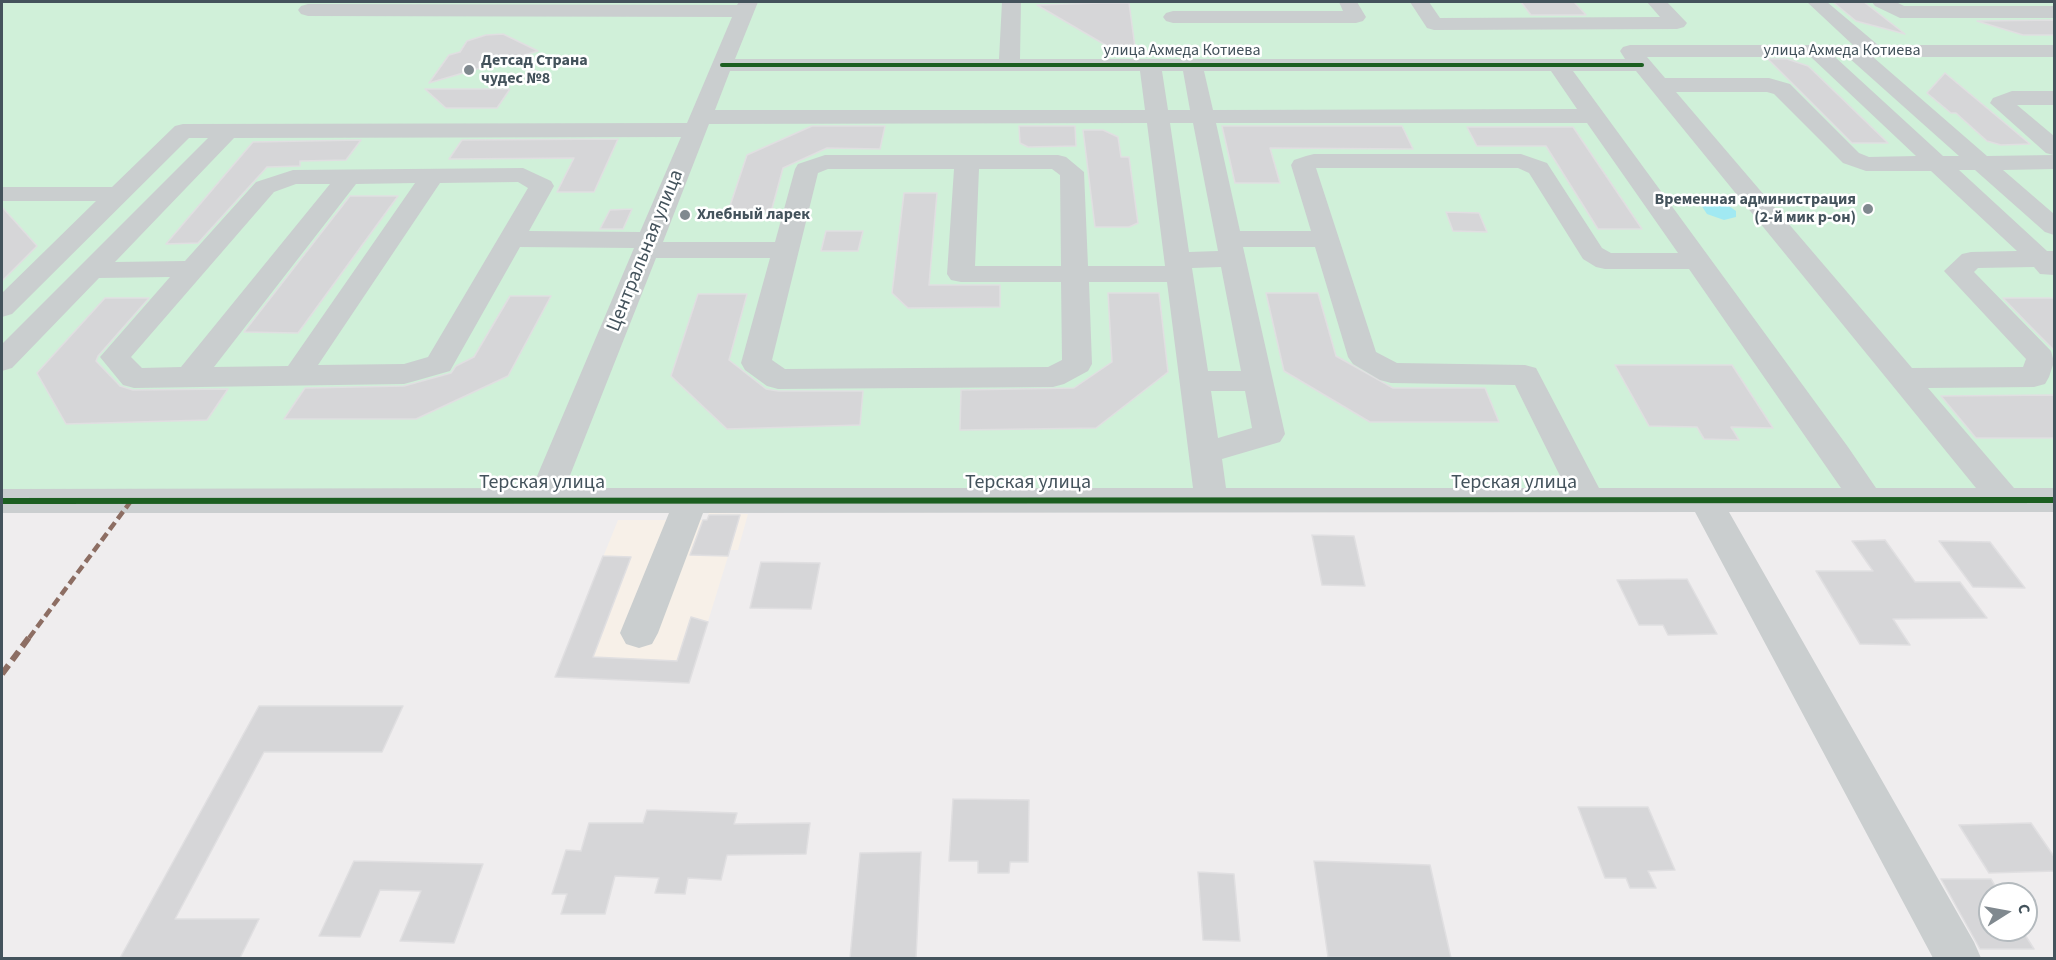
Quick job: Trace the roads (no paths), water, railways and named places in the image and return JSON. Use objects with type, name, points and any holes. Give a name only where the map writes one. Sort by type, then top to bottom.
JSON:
[{"type":"street","points":[[317,2],[308,10],[347,6],[746,6]]},
{"type":"street","points":[[1010,65],[1011,2]]},
{"type":"street","points":[[1211,501],[1179,267],[1188,161],[1203,116],[1178,38],[1236,9],[1356,17],[1348,2]]},
{"type":"street","points":[[1420,2],[1434,24],[1677,23]]},
{"type":"street","points":[[1657,2],[1702,50]]},
{"type":"street","points":[[1816,2],[1863,51],[1982,163],[2055,227]]},
{"type":"street","points":[[1882,2],[1900,12],[1953,7],[2055,12]]},
{"type":"street","name":"Центральная улица","points":[[543,501],[746,6]]},
{"type":"street","points":[[1953,7],[2012,51]]},
{"type":"street","name":"улица Ахмеда Котиева","points":[[722,64],[1150,65],[1178,38],[1557,65],[1644,67],[1702,50],[2055,51]]},
{"type":"street","points":[[1816,51],[2050,264]]},
{"type":"street","points":[[1150,65],[1158,116],[1188,161],[1231,249],[1269,434],[1205,453]]},
{"type":"street","points":[[1557,65],[1837,455],[1866,500]]},
{"type":"street","points":[[1644,67],[1769,84],[1782,89],[1851,158],[1866,164],[1905,168],[1938,164],[2055,162]]},
{"type":"street","points":[[1644,67],[2005,500]]},
{"type":"street","points":[[2055,98],[2012,98],[2001,103],[2055,148]]},
{"type":"street","points":[[2,308],[183,131],[228,131],[377,158],[432,176],[523,175],[542,186],[439,364],[404,374],[134,378],[115,357],[265,187],[292,177],[377,158],[698,123],[1203,116],[1441,138],[1538,168],[1592,253],[1605,261],[1697,261]]},
{"type":"street","points":[[1589,500],[1525,375],[1391,373],[1363,357],[1303,165],[1314,161],[1441,138],[1594,116]]},
{"type":"street","points":[[2,361],[228,131]]},
{"type":"street","points":[[190,377],[377,158]]},
{"type":"street","points":[[825,162],[1058,162],[1072,172],[1077,364],[1053,377],[778,379],[756,363],[786,250],[807,169],[825,162]]},
{"type":"street","points":[[967,162],[961,274],[1075,274],[1179,267],[1231,249],[1325,239]]},
{"type":"street","points":[[296,376],[432,176]]},
{"type":"street","points":[[2,194],[118,194]]},
{"type":"street","points":[[511,239],[786,250]]},
{"type":"street","points":[[1902,378],[2034,377],[2041,358],[1958,271],[1971,260],[1992,254],[2050,264]]},
{"type":"street","points":[[91,270],[192,269]]},
{"type":"street","points":[[1195,381],[1258,381]]},
{"type":"street","points":[[1705,500],[1958,958]]},
{"type":"street","name":"Терская улица","points":[[2,501],[2055,500]]},
{"type":"street","points":[[639,633],[692,501]]},
{"type":"water","points":[[1707,202],[1718,202],[1729,206],[1736,211],[1736,217],[1724,220],[1707,214],[1701,205]]},
{"type":"place","name":"Детсад Страна чудес №8","points":[[469,70]]},
{"type":"place","name":"Временная администрация (2-й мик р-он)","points":[[1868,209]]},
{"type":"place","name":"Хлебный ларек","points":[[685,215]]}]
